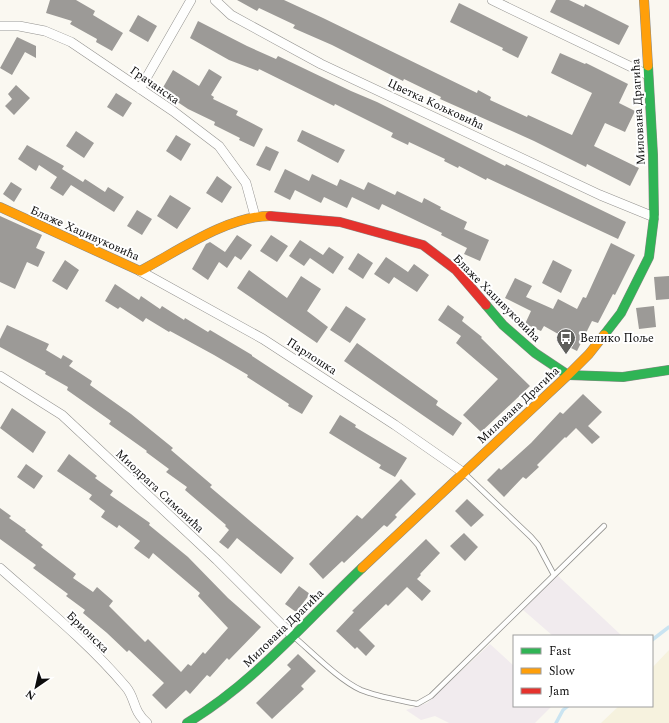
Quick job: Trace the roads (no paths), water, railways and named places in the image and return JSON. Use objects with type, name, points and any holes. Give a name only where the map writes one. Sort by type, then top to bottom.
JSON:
[{"type":"street","points":[[140,89],[191,0]]},
{"type":"street","name":"Цветка Кољковића","points":[[215,0],[231,15],[321,64],[580,185],[654,217]]},
{"type":"street","points":[[492,0],[648,75]]},
{"type":"street","name":"Милована Драгића","points":[[188,723],[224,699],[252,675],[318,610],[568,375],[589,354],[620,313],[649,258],[654,217],[654,156],[644,0]]},
{"type":"street","name":"Грачанска","points":[[0,26],[18,26],[58,36],[71,42],[140,89],[219,146],[246,183],[255,216]]},
{"type":"street","name":"Блаже Хаџивуковића","points":[[0,207],[140,272],[216,230],[255,216],[340,222],[423,245],[456,270],[508,330],[535,353],[568,375]]},
{"type":"street","name":"Парлошка","points":[[140,272],[263,339],[395,424],[464,473]]},
{"type":"street","points":[[568,375],[623,377],[669,370]]},
{"type":"street","name":"Миодрага Симовића","points":[[0,376],[62,415],[217,560],[293,636]]},
{"type":"street","name":"Брионска","points":[[0,568],[81,641],[128,688],[139,716],[147,723]]},
{"type":"lane","points":[[464,473],[531,537],[538,545],[554,575]]},
{"type":"lane","points":[[293,636],[347,682],[361,690],[417,704],[431,696],[604,526]]},
{"type":"waterway","points":[[653,639],[669,627]]},
{"type":"waterway","points":[[556,723],[563,710],[567,707]]},
{"type":"place","name":"Велико Поље","points":[[566,355]]}]
